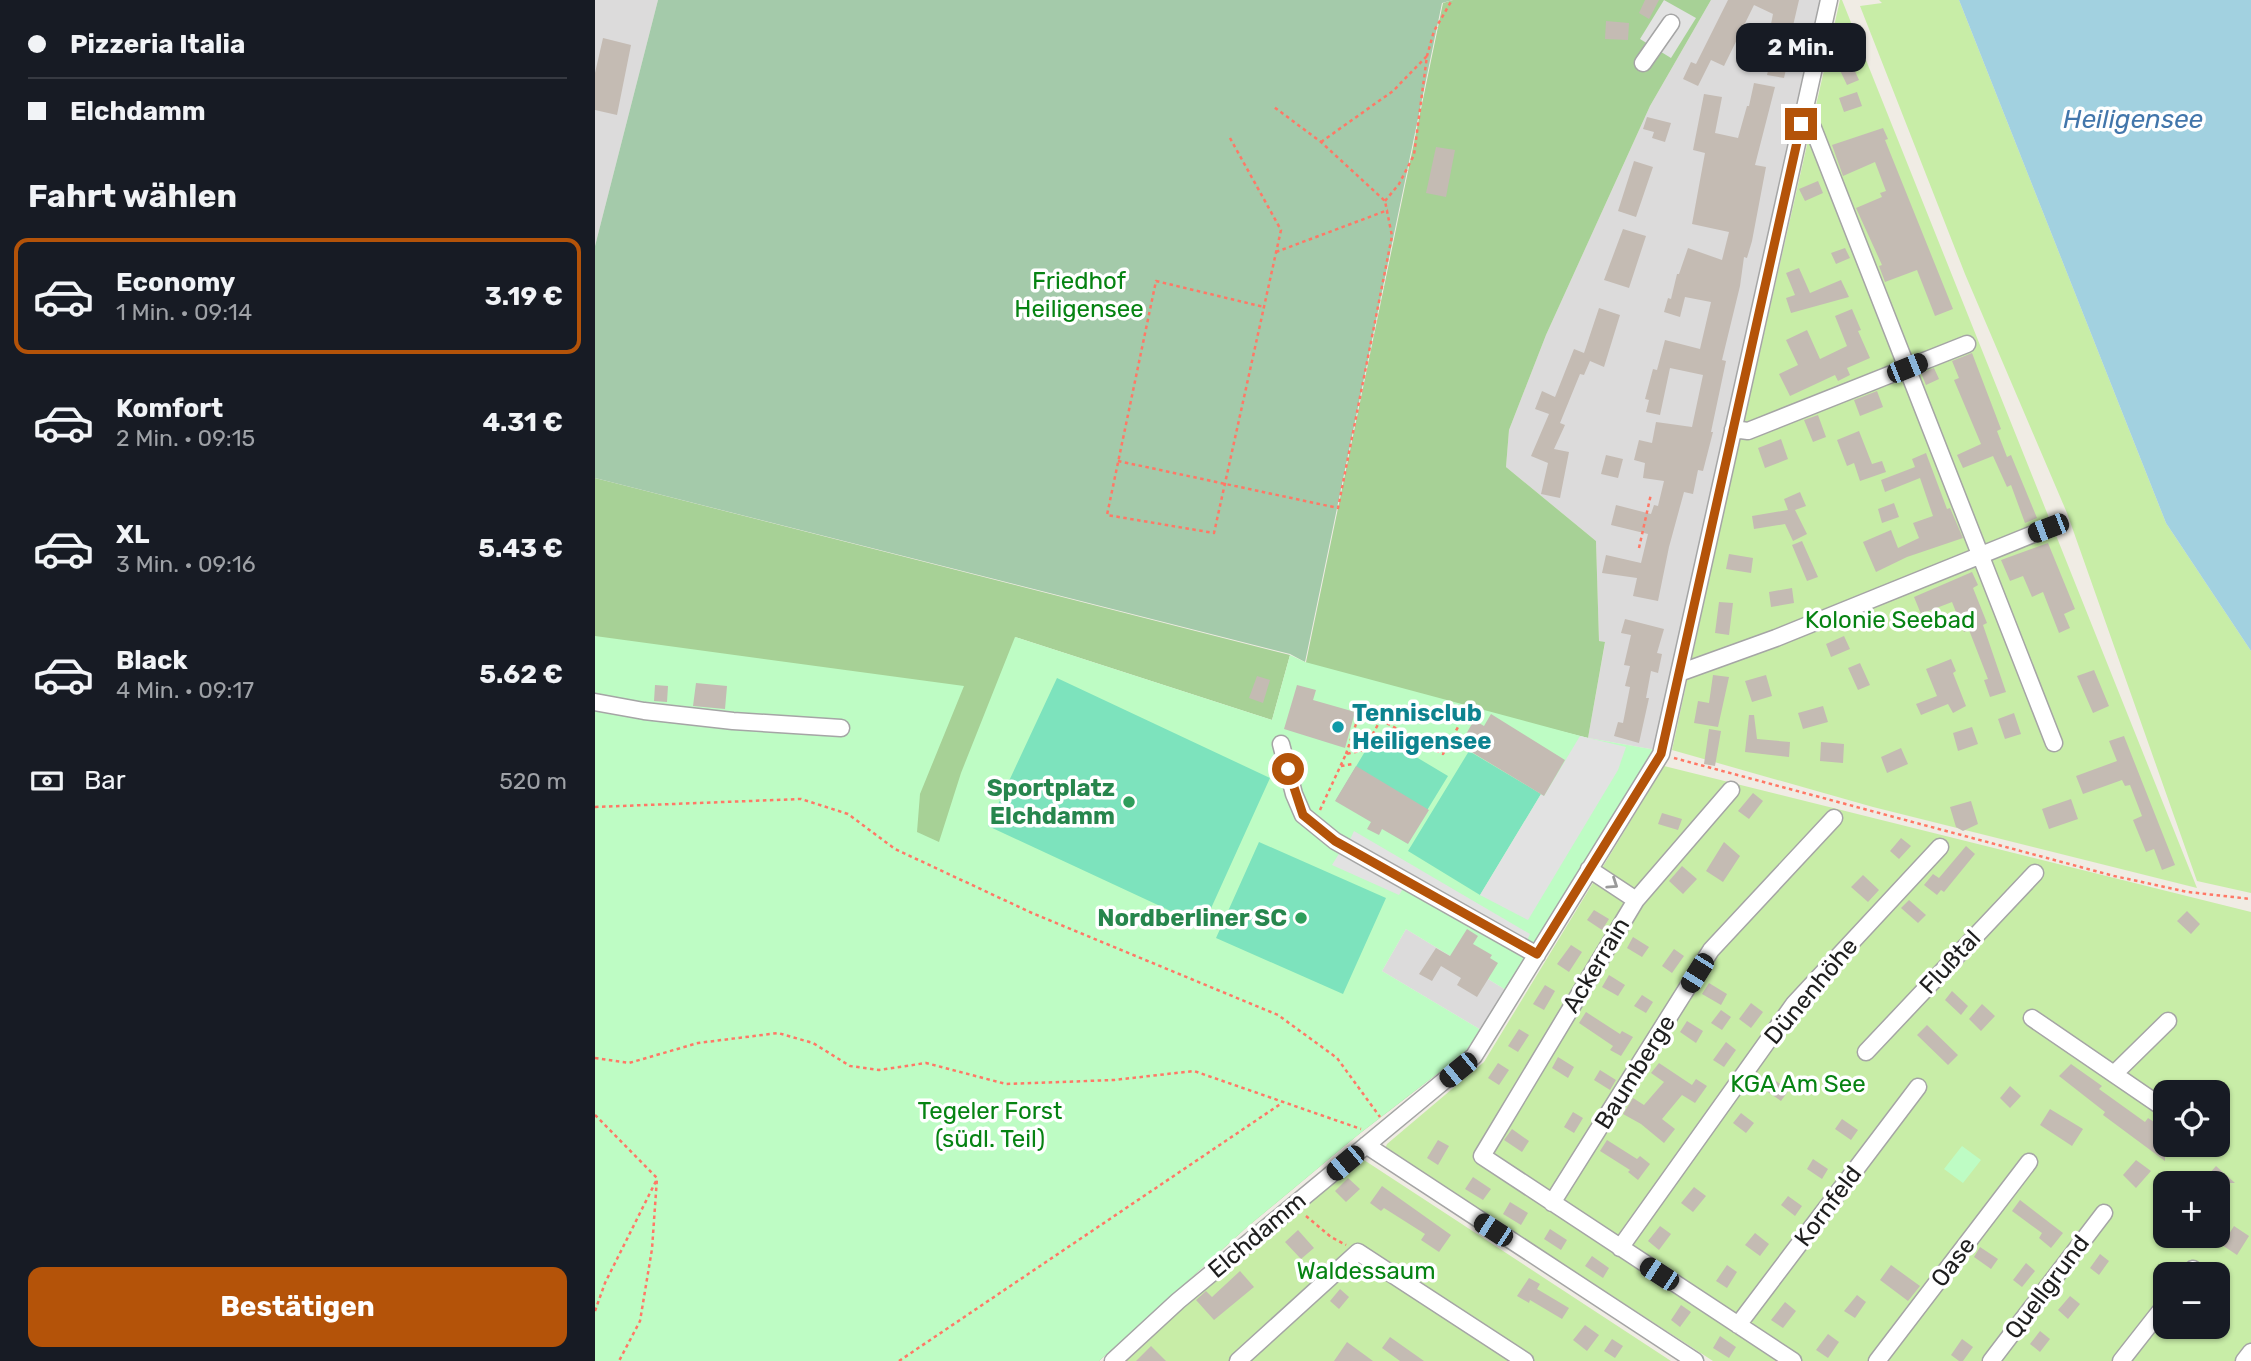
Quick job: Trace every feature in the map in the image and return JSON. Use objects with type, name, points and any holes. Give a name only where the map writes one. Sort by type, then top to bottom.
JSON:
[{"type":"street","name":"Elchdamm","points":[[1113,1361],[1178,1301],[1474,1056],[1661,754],[1829,0]]},
{"type":"street","points":[[1643,63],[1671,23]]},
{"type":"street","points":[[1801,124],[1813,128],[2055,743]]},
{"type":"street","points":[[1733,429],[1748,431],[1967,344]]},
{"type":"street","points":[[1679,673],[1776,638],[2048,528]]},
{"type":"street","points":[[595,702],[644,711],[733,721],[841,728]]},
{"type":"street","points":[[1281,744],[1294,794],[1303,815],[1335,841],[1537,954]]},
{"type":"street","name":"Ackerrain","points":[[1552,1203],[1482,1156],[1636,900],[1731,790]]},
{"type":"street","name":"Baumberge","points":[[1552,1203],[1711,950],[1834,818]]},
{"type":"street","name":"Dünenhöhe","points":[[1620,1248],[1794,1004],[1940,847]]},
{"type":"street","points":[[1590,869],[1636,900]]},
{"type":"street","name":"Flußtal","points":[[1866,1052],[2035,873]]},
{"type":"street","points":[[2032,1018],[2153,1101]]},
{"type":"street","points":[[2114,1074],[2168,1021]]},
{"type":"street","name":"Kornfeld","points":[[1738,1325],[1918,1087]]},
{"type":"street","points":[[1366,1145],[1695,1361]]},
{"type":"street","name":"Oase","points":[[1877,1361],[2029,1162]]},
{"type":"street","points":[[1552,1203],[1793,1361]]},
{"type":"street","name":"Quellgrund","points":[[1991,1361],[2103,1213]]},
{"type":"street","points":[[1238,1361],[1358,1252],[1525,1361]]},
{"type":"street","points":[[2121,1361],[2153,1320]]},
{"type":"street","points":[[2244,1361],[2251,1352]]},
{"type":"path","points":[[1385,201],[1399,184],[1414,155],[1427,56],[1434,31],[1452,0]]},
{"type":"path","points":[[1321,142],[1393,91],[1427,56]]},
{"type":"path","points":[[1118,461],[1338,508],[1392,236],[1388,210],[1385,201],[1321,142],[1274,107]]},
{"type":"path","points":[[1230,138],[1281,230],[1276,252],[1264,307],[1214,533],[1107,515],[1156,281],[1264,307]]},
{"type":"path","points":[[1276,252],[1388,210]]},
{"type":"path","points":[[1639,548],[1651,494]]},
{"type":"path","points":[[1314,824],[1346,754],[1361,709],[1443,754],[1458,727]]},
{"type":"path","points":[[1346,754],[1364,750],[1381,719]]},
{"type":"path","points":[[1661,754],[2114,876],[2188,892],[2251,899]]},
{"type":"path","points":[[1341,766],[1353,764]]},
{"type":"path","points":[[595,807],[801,799],[848,814],[895,849],[1032,913],[1278,1016],[1337,1058],[1384,1131]]},
{"type":"path","points":[[595,1058],[629,1063],[698,1043],[778,1033],[813,1043],[850,1066],[879,1070],[926,1063],[1006,1084],[1114,1080],[1194,1071],[1283,1102],[1384,1131]]},
{"type":"path","points":[[899,1361],[1283,1102]]},
{"type":"path","points":[[595,1115],[657,1178],[653,1249],[640,1321],[619,1361]]},
{"type":"path","points":[[595,1311],[605,1283],[657,1178]]},
{"type":"path","points":[[1293,1206],[1331,1237],[1358,1252]]},
{"type":"shaded area","points":[[595,0],[658,0],[595,246]]},
{"type":"shaded area","points":[[1664,0],[1696,18],[1671,58],[1640,39]]},
{"type":"shaded area","points":[[1711,0],[1822,0],[1656,750],[1588,738],[1605,643],[1599,641],[1596,541],[1506,467],[1509,430],[1546,335],[1650,106]]},
{"type":"shaded area","points":[[1580,736],[1626,747],[1618,770],[1528,920],[1480,895],[1541,794],[1544,796]]},
{"type":"shaded area","points":[[1354,831],[1530,934],[1525,945],[1348,844]]},
{"type":"shaded area","points":[[1340,852],[1404,887],[1399,895],[1332,865]]},
{"type":"shaded area","points":[[1406,929],[1506,990],[1481,1030],[1382,971]]},
{"type":"green space","name":"Friedhof Heiligensee","points":[[658,0],[1453,0],[1442,3],[1305,662],[1290,654],[595,478],[595,246]]},
{"type":"green space","points":[[1453,0],[1711,0],[1650,106],[1546,335],[1509,430],[1506,467],[1596,541],[1599,641],[1605,642],[1588,738],[1305,667],[1443,3]]},
{"type":"green space","name":"Kolonie Seebad","points":[[1840,0],[2197,888],[1873,807],[1672,750]]},
{"type":"green space","points":[[1879,0],[1959,0],[2166,523],[2251,651],[2251,893],[2197,881],[2067,513],[1965,274],[1860,6],[1882,3]]},
{"type":"green space","name":"Tegeler Forst (südl. Teil)","points":[[595,478],[1290,655],[1272,720],[1015,637],[1464,1053],[1359,1134],[1247,1227],[1099,1361],[621,1361],[595,1090]]},
{"type":"green space","points":[[595,636],[964,686],[920,794],[917,832],[939,842],[961,773],[1015,637],[1272,720],[1290,655],[1305,662],[1588,738],[1656,750],[1506,990],[1406,929],[1382,971],[1481,1030],[1464,1053],[1359,1134],[1247,1227],[1099,1361],[595,1361]]},
{"type":"green space","name":"Sportplatz Elchdamm","points":[[1057,678],[1270,778],[1203,926],[988,826]]},
{"type":"green space","points":[[1376,733],[1448,776],[1407,843],[1336,800]]},
{"type":"green space","points":[[1469,751],[1541,794],[1480,895],[1408,851]]},
{"type":"green space","name":"KGA Am See","points":[[1664,766],[2251,912],[2251,1361],[1713,1361],[1385,1149],[1387,1144],[1484,1062]]},
{"type":"green space","name":"Nordberliner SC","points":[[1259,842],[1386,898],[1343,994],[1216,938]]},
{"type":"green space","points":[[1962,1146],[1981,1160],[1963,1183],[1944,1169]]},
{"type":"green space","name":"Waldessaum","points":[[1364,1160],[1671,1361],[1125,1361],[1242,1257]]},
{"type":"water","name":"Heiligensee","points":[[1959,0],[2251,0],[2251,651],[2166,523]]},
{"type":"building","points":[[1645,0],[1659,0],[1649,19],[1639,13]]},
{"type":"building","points":[[1728,0],[1799,0],[1786,56],[1789,56],[1784,78],[1767,75],[1773,50],[1766,49],[1773,14],[1754,5],[1724,66],[1711,60],[1698,86],[1683,79],[1691,62],[1696,64]]},
{"type":"building","points":[[1606,21],[1629,23],[1628,40],[1605,39]]},
{"type":"building","points":[[603,38],[631,45],[617,115],[595,110],[595,73]]},
{"type":"building","points":[[1848,56],[1859,80],[1847,85],[1836,62]]},
{"type":"building","points":[[1754,83],[1775,87],[1755,165],[1766,167],[1752,241],[1747,258],[1744,257],[1740,286],[1722,360],[1726,361],[1713,432],[1703,471],[1698,470],[1693,494],[1684,492],[1658,601],[1633,596],[1637,578],[1602,573],[1606,555],[1641,563],[1648,534],[1611,525],[1616,505],[1651,514],[1654,505],[1658,506],[1664,481],[1643,478],[1645,463],[1634,460],[1639,440],[1652,443],[1656,422],[1692,427],[1703,375],[1670,368],[1660,415],[1646,412],[1649,400],[1645,399],[1665,340],[1700,349],[1711,302],[1685,297],[1680,317],[1664,312],[1688,248],[1722,260],[1729,232],[1692,224],[1705,153],[1693,150],[1704,94],[1722,97],[1715,133],[1738,138]]},
{"type":"building","points":[[1857,92],[1862,106],[1844,112],[1839,98]]},
{"type":"building","points":[[1647,117],[1671,123],[1665,142],[1652,138],[1654,132],[1643,129]]},
{"type":"building","points":[[1883,128],[1888,139],[1885,140],[1953,309],[1935,316],[1917,270],[1885,282],[1879,266],[1882,265],[1856,208],[1882,197],[1880,193],[1886,191],[1875,162],[1843,176],[1832,145]]},
{"type":"building","points":[[1436,147],[1455,150],[1446,197],[1426,193]]},
{"type":"building","points":[[1634,161],[1653,167],[1636,217],[1618,211]]},
{"type":"building","points":[[1818,181],[1823,193],[1805,201],[1799,189]]},
{"type":"building","points":[[1623,229],[1646,236],[1629,288],[1604,280]]},
{"type":"building","points":[[1845,248],[1850,258],[1836,264],[1831,253]]},
{"type":"building","points":[[1799,268],[1810,293],[1841,280],[1849,297],[1791,313],[1786,298],[1795,295],[1786,273]]},
{"type":"building","points":[[1599,308],[1620,315],[1604,367],[1590,361],[1584,375],[1580,374],[1560,423],[1565,425],[1554,449],[1569,452],[1560,498],[1541,494],[1548,463],[1531,456],[1549,414],[1535,409],[1542,391],[1555,397],[1574,349],[1584,353]]},
{"type":"building","points":[[1852,309],[1870,358],[1847,368],[1850,375],[1838,381],[1835,375],[1790,396],[1779,374],[1798,365],[1786,340],[1807,330],[1820,359],[1847,346],[1835,316]]},
{"type":"building","points":[[1972,353],[2001,429],[1997,431],[2007,457],[2011,455],[2037,518],[2025,523],[2011,485],[2007,487],[1993,456],[1963,468],[1957,455],[1981,444],[1954,380],[1959,378],[1952,361]]},
{"type":"building","points":[[1934,368],[1939,379],[1926,385],[1921,373]]},
{"type":"building","points":[[1877,391],[1883,407],[1860,416],[1854,400]]},
{"type":"building","points":[[1818,415],[1826,437],[1813,442],[1804,420]]},
{"type":"building","points":[[1859,431],[1872,464],[1882,461],[1886,472],[1860,481],[1854,463],[1847,466],[1837,440]]},
{"type":"building","points":[[1781,439],[1788,459],[1765,468],[1758,448]]},
{"type":"building","points":[[1926,453],[1947,509],[1950,508],[1963,538],[1907,557],[1876,572],[1863,542],[1891,530],[1898,548],[1919,538],[1913,523],[1933,516],[1920,478],[1885,492],[1881,480],[1915,467],[1912,459]]},
{"type":"building","points":[[1606,455],[1623,459],[1618,478],[1601,474]]},
{"type":"building","points":[[1800,492],[1806,506],[1795,510],[1807,534],[1793,541],[1785,524],[1754,529],[1752,516],[1788,510],[1784,499]]},
{"type":"building","points":[[1894,503],[1899,517],[1882,523],[1878,509]]},
{"type":"building","points":[[1802,541],[1818,577],[1807,581],[1792,545]]},
{"type":"building","points":[[2048,543],[2075,609],[2064,614],[2070,628],[2059,633],[2043,592],[2032,597],[2023,576],[2010,581],[2001,560]]},
{"type":"building","points":[[1729,554],[1753,558],[1751,573],[1726,569]]},
{"type":"building","points":[[1972,572],[1978,585],[1973,588],[1987,623],[1983,625],[2006,692],[1990,697],[1984,680],[1988,679],[1969,630],[1964,632],[1952,602],[1921,614],[1914,597]]},
{"type":"building","points":[[1792,588],[1794,603],[1771,607],[1769,592]]},
{"type":"building","points":[[1719,602],[1733,603],[1729,635],[1715,633]]},
{"type":"building","points":[[1625,619],[1664,629],[1657,653],[1662,654],[1658,673],[1651,671],[1646,698],[1649,698],[1639,743],[1614,736],[1618,722],[1623,723],[1630,687],[1625,686],[1630,666],[1624,665],[1631,635],[1621,633]]},
{"type":"building","points":[[1844,636],[1850,649],[1831,657],[1826,644]]},
{"type":"building","points":[[1951,659],[1956,671],[1953,673],[1966,706],[1953,713],[1948,704],[1921,715],[1916,704],[1937,696],[1926,669]]},
{"type":"building","points":[[1860,663],[1870,685],[1858,690],[1848,668]]},
{"type":"building","points":[[2094,670],[2109,706],[2093,713],[2077,676]]},
{"type":"building","points":[[1713,675],[1729,677],[1718,727],[1694,723],[1698,701],[1709,703]]},
{"type":"building","points":[[1766,675],[1772,696],[1752,702],[1745,681]]},
{"type":"building","points":[[1257,676],[1270,680],[1263,703],[1249,698]]},
{"type":"building","points":[[696,683],[727,686],[725,709],[693,706]]},
{"type":"building","points":[[655,685],[668,686],[667,702],[654,701]]},
{"type":"building","points":[[1297,685],[1316,690],[1313,700],[1355,712],[1345,748],[1284,729]]},
{"type":"building","points":[[1823,706],[1828,722],[1803,729],[1798,713]]},
{"type":"building","points":[[2014,713],[2021,734],[2005,739],[1998,719]]},
{"type":"building","points":[[1491,714],[1565,760],[1544,796],[1460,745],[1474,720],[1484,726]]},
{"type":"building","points":[[1749,715],[1754,715],[1757,739],[1790,742],[1789,757],[1745,752]]},
{"type":"building","points":[[1972,727],[1978,744],[1958,751],[1953,733]]},
{"type":"building","points":[[1709,729],[1721,731],[1715,766],[1704,764]]},
{"type":"building","points":[[2124,736],[2175,865],[2162,870],[2154,849],[2146,852],[2133,820],[2142,816],[2130,785],[2125,786],[2122,780],[2083,794],[2076,776],[2117,761],[2109,741]]},
{"type":"building","points":[[1821,742],[1844,744],[1843,763],[1820,761]]},
{"type":"building","points":[[1901,748],[1908,764],[1887,773],[1881,757]]},
{"type":"building","points":[[1356,766],[1429,810],[1408,844],[1382,829],[1379,835],[1367,829],[1371,822],[1335,801]]},
{"type":"building","points":[[1753,793],[1763,801],[1749,819],[1738,811]]},
{"type":"building","points":[[2071,799],[2078,819],[2049,829],[2042,809]]},
{"type":"building","points":[[1971,801],[1978,824],[1963,831],[1956,827],[1950,807]]},
{"type":"building","points":[[1662,813],[1682,819],[1678,830],[1658,824]]},
{"type":"building","points":[[1901,838],[1911,846],[1899,859],[1890,851]]},
{"type":"building","points":[[1724,842],[1740,856],[1723,882],[1706,871]]},
{"type":"building","points":[[1966,846],[1975,854],[1944,892],[1941,890],[1937,895],[1924,885],[1933,874],[1939,878]]},
{"type":"building","points":[[1682,866],[1697,879],[1683,894],[1669,881]]},
{"type":"building","points":[[1863,875],[1879,890],[1868,902],[1851,887]]},
{"type":"building","points":[[1909,900],[1926,915],[1918,923],[1901,908]]},
{"type":"building","points":[[1594,910],[1609,919],[1602,930],[1587,920]]},
{"type":"building","points":[[2187,911],[2200,924],[2191,934],[2177,921]]},
{"type":"building","points":[[1467,929],[1478,936],[1473,944],[1492,955],[1490,958],[1498,963],[1477,997],[1457,985],[1461,978],[1441,966],[1432,981],[1419,974],[1436,948],[1450,956]]},
{"type":"building","points":[[1633,937],[1649,947],[1642,957],[1627,948]]},
{"type":"building","points":[[1571,945],[1582,952],[1569,972],[1557,964]]},
{"type":"building","points":[[1674,949],[1684,956],[1672,973],[1662,966]]},
{"type":"building","points":[[1609,975],[1625,985],[1618,996],[1602,987]]},
{"type":"building","points":[[1709,983],[1727,994],[1721,1005],[1702,994]]},
{"type":"building","points":[[1545,985],[1555,991],[1544,1010],[1533,1004]]},
{"type":"building","points":[[1952,991],[1968,1006],[1961,1015],[1945,1000]]},
{"type":"building","points":[[1642,995],[1653,1002],[1646,1013],[1634,1006]]},
{"type":"building","points":[[1751,1003],[1763,1012],[1751,1028],[1739,1019]]},
{"type":"building","points":[[1982,1004],[1995,1016],[1981,1031],[1969,1019]]},
{"type":"building","points":[[1721,1010],[1731,1017],[1722,1030],[1711,1023]]},
{"type":"building","points":[[1586,1012],[1620,1034],[1622,1031],[1633,1037],[1621,1056],[1610,1050],[1613,1046],[1579,1023]]},
{"type":"building","points":[[1687,1021],[1703,1031],[1696,1043],[1680,1032]]},
{"type":"building","points":[[1927,1025],[1958,1055],[1948,1065],[1917,1035]]},
{"type":"building","points":[[1519,1029],[1529,1035],[1518,1052],[1508,1046]]},
{"type":"building","points":[[1726,1042],[1736,1050],[1724,1067],[1713,1060]]},
{"type":"building","points":[[1558,1057],[1574,1067],[1568,1078],[1552,1068]]},
{"type":"building","points":[[1498,1063],[1509,1070],[1499,1085],[1488,1078]]},
{"type":"building","points":[[1659,1063],[1692,1085],[1696,1079],[1707,1086],[1695,1103],[1682,1095],[1662,1119],[1675,1129],[1664,1143],[1641,1124],[1623,1114],[1633,1098],[1644,1105],[1664,1082],[1651,1073]]},
{"type":"building","points":[[2071,1064],[2102,1086],[2099,1089],[2145,1122],[2148,1118],[2153,1121],[2153,1152],[2103,1115],[2105,1112],[2059,1076]]},
{"type":"building","points":[[1600,1070],[1616,1080],[1610,1090],[1594,1080]]},
{"type":"building","points":[[1773,1079],[1789,1090],[1781,1101],[1765,1090]]},
{"type":"building","points":[[2010,1086],[2021,1096],[2010,1108],[2000,1098]]},
{"type":"building","points":[[2050,1109],[2083,1129],[2072,1146],[2040,1125]]},
{"type":"building","points":[[1573,1112],[1583,1118],[1574,1133],[1564,1127]]},
{"type":"building","points":[[1741,1113],[1754,1123],[1746,1133],[1733,1123]]},
{"type":"building","points":[[1842,1119],[1858,1130],[1851,1140],[1835,1129]]},
{"type":"building","points":[[1512,1129],[1529,1141],[1522,1152],[1504,1140]]},
{"type":"building","points":[[1438,1140],[1449,1146],[1438,1165],[1427,1158]]},
{"type":"building","points":[[1607,1140],[1637,1159],[1640,1156],[1650,1164],[1638,1180],[1628,1172],[1630,1170],[1600,1151]]},
{"type":"building","points":[[1813,1159],[1828,1169],[1822,1179],[1807,1169]]},
{"type":"building","points":[[2136,1160],[2151,1171],[2136,1188],[2123,1175]]},
{"type":"building","points":[[1473,1177],[1491,1189],[1483,1200],[1465,1189]]},
{"type":"building","points":[[1348,1178],[1360,1189],[1346,1202],[1335,1191]]},
{"type":"building","points":[[1382,1186],[1451,1235],[1439,1252],[1421,1240],[1425,1234],[1384,1208],[1381,1211],[1370,1203]]},
{"type":"building","points":[[1694,1187],[1706,1196],[1693,1212],[1681,1203]]},
{"type":"building","points":[[1788,1196],[1802,1206],[1795,1216],[1781,1205]]},
{"type":"building","points":[[2020,1200],[2063,1233],[2051,1248],[2039,1238],[2042,1233],[2012,1211]]},
{"type":"building","points":[[1510,1202],[1528,1213],[1521,1225],[1503,1214]]},
{"type":"building","points":[[1660,1226],[1671,1234],[1659,1250],[1648,1241]]},
{"type":"building","points":[[2234,1226],[2249,1236],[2237,1255],[2226,1248],[2230,1248],[2230,1232]]},
{"type":"building","points":[[1550,1229],[1567,1240],[1561,1250],[1544,1239]]},
{"type":"building","points":[[1298,1230],[1314,1248],[1301,1259],[1285,1242]]},
{"type":"building","points":[[1755,1233],[1769,1244],[1760,1256],[1745,1245]]},
{"type":"building","points":[[1980,1247],[1998,1259],[1991,1269],[1974,1257]]},
{"type":"building","points":[[2100,1254],[2109,1261],[2099,1275],[2090,1268]]},
{"type":"building","points":[[1592,1256],[1609,1268],[1603,1278],[1585,1266]]},
{"type":"building","points":[[2026,1263],[2035,1271],[2022,1287],[2013,1280]]},
{"type":"building","points":[[1727,1265],[1737,1272],[1727,1288],[1716,1281]]},
{"type":"building","points":[[1891,1265],[1920,1286],[1908,1301],[1880,1280]]},
{"type":"building","points":[[1240,1271],[1254,1287],[1214,1320],[1196,1300],[1206,1291],[1212,1297]]},
{"type":"building","points":[[1529,1278],[1540,1284],[1537,1289],[1569,1308],[1562,1319],[1530,1300],[1529,1303],[1517,1296]]},
{"type":"building","points":[[1340,1289],[1349,1297],[1339,1309],[1330,1301]]},
{"type":"building","points":[[1857,1295],[1866,1302],[1855,1318],[1844,1311]]},
{"type":"building","points":[[2070,1296],[2080,1304],[2068,1319],[2058,1310]]},
{"type":"building","points":[[1785,1302],[1796,1311],[1783,1328],[1771,1320]]},
{"type":"building","points":[[1681,1305],[1691,1312],[1680,1327],[1671,1320]]},
{"type":"building","points":[[1585,1325],[1599,1335],[1587,1351],[1573,1340]]},
{"type":"building","points":[[2040,1331],[2050,1339],[2040,1352],[2030,1344]]},
{"type":"building","points":[[1828,1334],[1839,1342],[1828,1358],[1816,1350]]},
{"type":"building","points":[[1720,1336],[1736,1347],[1729,1358],[1713,1348]]},
{"type":"building","points":[[1390,1337],[1424,1361],[1400,1361],[1382,1348]]},
{"type":"building","points":[[1612,1339],[1623,1346],[1615,1358],[1604,1351]]},
{"type":"building","points":[[1962,1339],[1973,1347],[1963,1361],[1959,1361],[1951,1355]]},
{"type":"building","points":[[1347,1342],[1373,1361],[1334,1361]]},
{"type":"building","points":[[1151,1346],[1166,1361],[1136,1361]]},
{"type":"place","name":"Tennisclub Heiligensee","points":[[1338,727]]},
{"type":"place","name":"Sportplatz Elchdamm","points":[[1129,802]]},
{"type":"place","name":"Nordberliner SC","points":[[1301,918]]},
{"type":"route","points":[[1288,769],[1303,815],[1335,841],[1537,954],[1661,754],[1801,124]]}]
